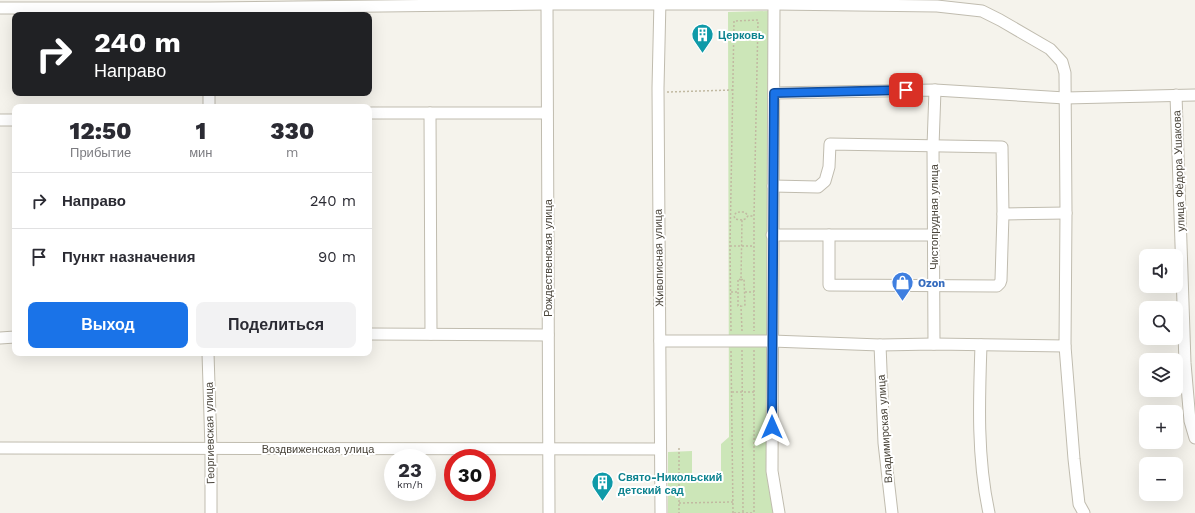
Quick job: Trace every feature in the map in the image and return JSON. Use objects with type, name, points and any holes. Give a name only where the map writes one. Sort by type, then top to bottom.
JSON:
[{"type":"street","points":[[0,8],[116,4],[210,8],[660,2],[936,6],[982,11],[1050,49],[1062,62],[1065,73],[1065,346],[1079,504],[1084,513]]},
{"type":"street","name":"Живописная улица","points":[[660,2],[658,92],[661,513]]},
{"type":"street","name":"Рождественская улица","points":[[547,4],[549,513]]},
{"type":"street","points":[[774,4],[772,471],[779,513]]},
{"type":"street","points":[[774,93],[935,90],[1065,98],[1195,95]]},
{"type":"street","name":"Чистопрудная улица","points":[[934,344],[933,146],[935,90]]},
{"type":"street","name":"улица Фёдора Ушакова","points":[[1176,95],[1185,363],[1190,421],[1195,438]]},
{"type":"street","points":[[372,113],[547,113]]},
{"type":"street","points":[[430,113],[431,334]]},
{"type":"street","points":[[0,120],[12,120]]},
{"type":"street","points":[[773,186],[818,187],[825,181],[829,167],[830,144],[1002,147],[1003,214],[1000,283],[997,286],[829,285],[829,235]]},
{"type":"street","points":[[1003,214],[1066,213]]},
{"type":"street","points":[[772,235],[934,234]]},
{"type":"street","points":[[372,334],[548,335]]},
{"type":"street","points":[[0,338],[12,337]]},
{"type":"street","points":[[660,341],[772,341],[880,345],[934,344],[1065,346]]},
{"type":"street","name":"Владимирская улица","points":[[880,345],[884,443],[892,513]]},
{"type":"street","points":[[981,345],[979,402],[984,488],[989,513]]},
{"type":"street","name":"Георгиевская улица","points":[[208,356],[211,513]]},
{"type":"street","name":"Воздвиженская улица","points":[[0,448],[660,449]]},
{"type":"path","points":[[741,306],[736,341],[732,392],[733,502],[734,513],[754,513],[754,216],[758,20],[734,21],[730,246],[731,292],[736,341],[742,392],[743,512]]},
{"type":"path","points":[[658,92],[733,90]]},
{"type":"path","points":[[731,217],[737,212],[745,212],[748,216]]},
{"type":"path","points":[[734,216],[737,220],[742,220],[748,216],[754,216]]},
{"type":"path","points":[[741,306],[738,306],[738,280],[741,280],[742,220]]},
{"type":"path","points":[[730,246],[754,246]]},
{"type":"path","points":[[741,280],[744,280],[745,292],[745,306],[741,306]]},
{"type":"path","points":[[731,292],[738,292]]},
{"type":"path","points":[[745,292],[754,292]]},
{"type":"path","points":[[732,392],[754,392]]},
{"type":"path","points":[[679,448],[679,513]]},
{"type":"path","points":[[679,503],[733,502]]},
{"type":"green space","points":[[768,11],[768,468],[775,513],[668,513],[668,452],[692,451],[692,482],[721,481],[721,444],[729,437],[728,12]]},
{"type":"place","name":"Церковь","points":[[702,54]]},
{"type":"place","name":"Ozon","points":[[902,302]]},
{"type":"place","name":"Свято-Никольский детский сад","points":[[603,502]]},
{"type":"route","points":[[772,427],[774,93],[906,90]]}]
